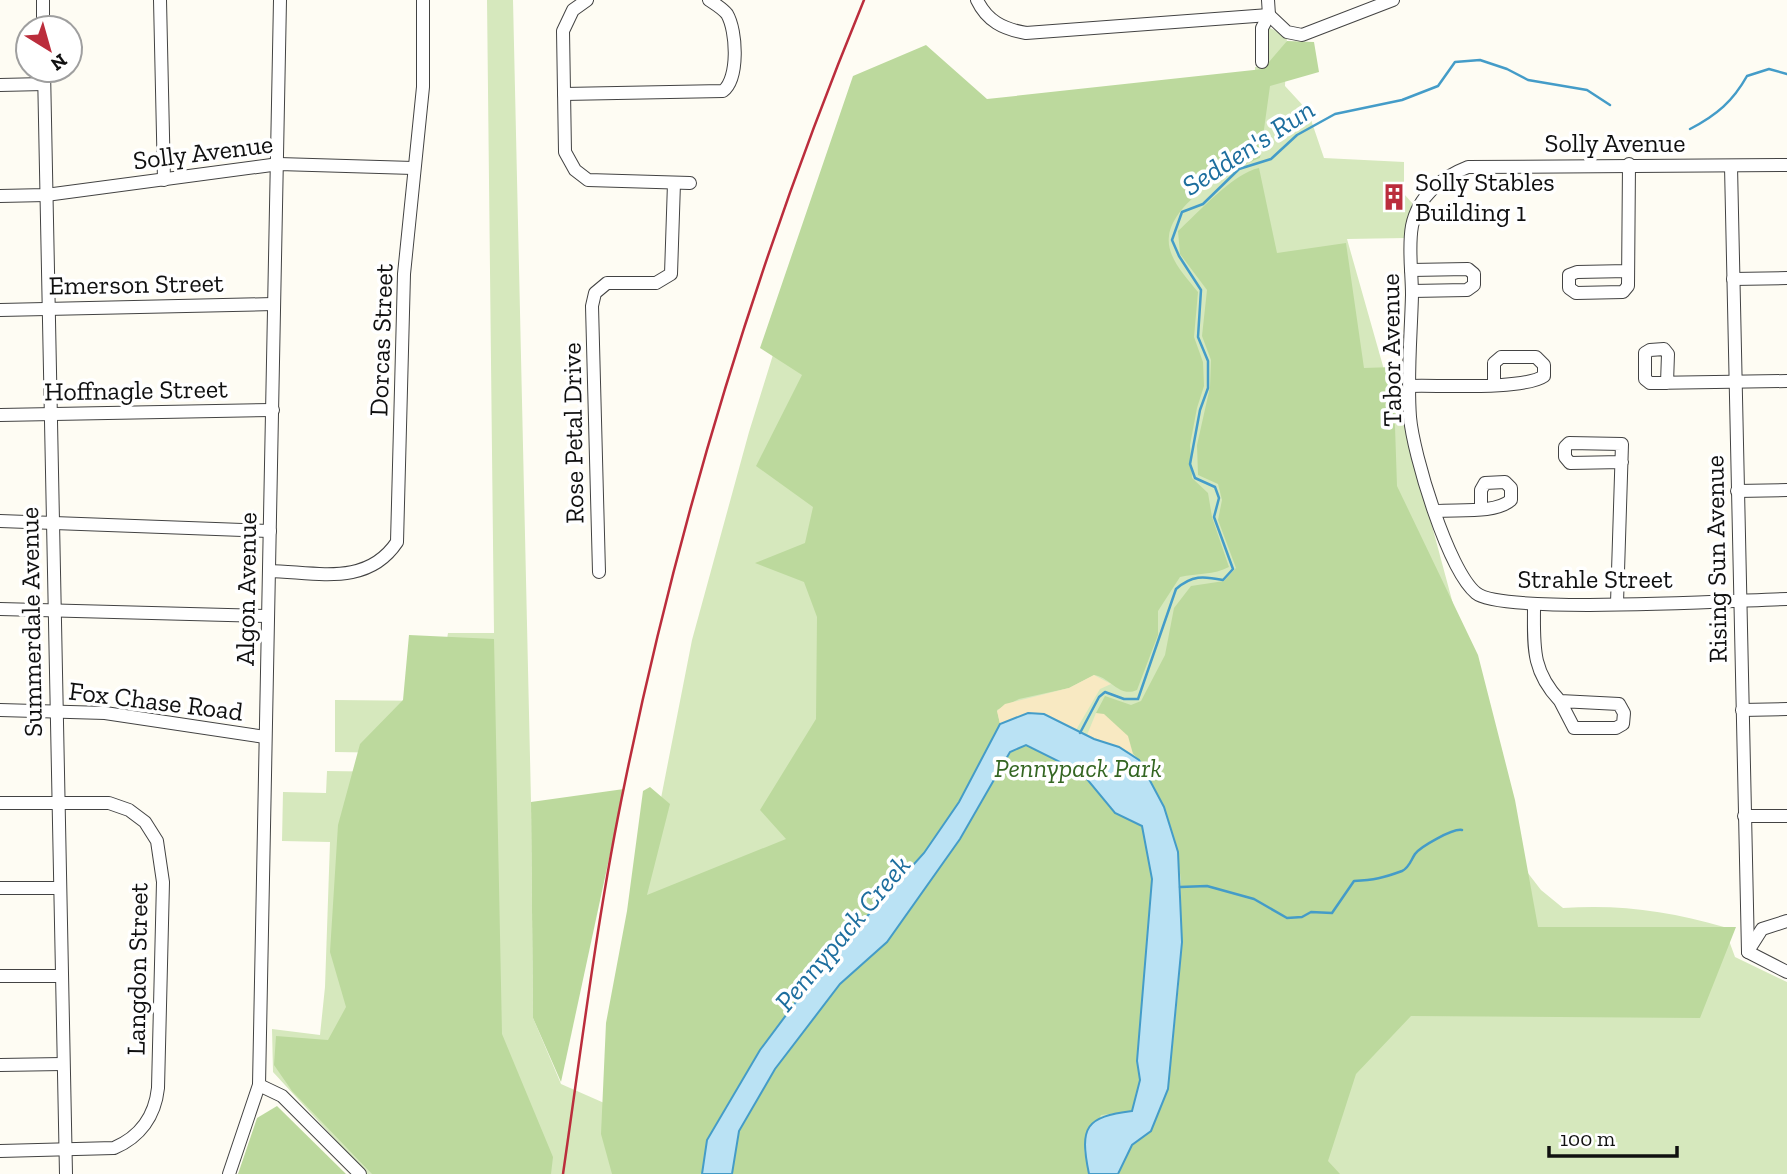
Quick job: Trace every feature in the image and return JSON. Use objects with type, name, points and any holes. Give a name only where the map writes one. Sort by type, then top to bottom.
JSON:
[{"type":"street","points":[[160,0],[164,180]]},
{"type":"street","name":"Algon Avenue","points":[[229,1174],[259,1085],[273,304],[279,164],[280,0]]},
{"type":"street","name":"Dorcas Street","points":[[268,571],[355,573],[376,566],[397,542],[404,274],[423,86],[423,0]]},
{"type":"street","points":[[587,0],[573,10],[564,31],[565,152],[570,162],[588,180],[690,183]]},
{"type":"street","points":[[564,94],[713,93],[729,86],[734,32],[728,16],[709,0]]},
{"type":"street","points":[[977,0],[982,10],[1001,26],[1026,33],[1269,15],[1287,32],[1302,35],[1393,0]]},
{"type":"street","points":[[1262,62],[1262,28],[1269,15],[1268,0]]},
{"type":"street","points":[[0,85],[44,84]]},
{"type":"street","name":"Summerdale Avenue","points":[[44,84],[46,308],[66,1174]]},
{"type":"street","name":"Solly Avenue","points":[[0,196],[46,195],[279,164],[413,168]]},
{"type":"street","points":[[1628,271],[1629,164]]},
{"type":"street","name":"Solly Avenue","points":[[1446,176],[1468,167],[1787,165]]},
{"type":"street","name":"Rising Sun Avenue","points":[[1731,166],[1748,952]]},
{"type":"street","name":"Tabor Avenue","points":[[1446,176],[1426,196],[1412,224],[1410,419],[1436,511],[1457,570]]},
{"type":"street","name":"Rose Petal Drive","points":[[599,572],[592,306],[595,293],[607,283],[656,283],[671,274],[674,183]]},
{"type":"street","points":[[1411,270],[1468,269],[1474,274],[1474,285],[1467,290],[1412,291]]},
{"type":"street","points":[[1732,279],[1787,278]]},
{"type":"street","name":"Emerson Street","points":[[0,310],[273,304]]},
{"type":"street","points":[[1667,383],[1787,381]]},
{"type":"street","points":[[1410,386],[1494,384]]},
{"type":"street","name":"Hoffnagle Street","points":[[0,415],[273,410]]},
{"type":"street","points":[[1617,603],[1622,462]]},
{"type":"street","points":[[1737,491],[1787,490]]},
{"type":"street","points":[[1436,511],[1481,508]]},
{"type":"street","points":[[0,521],[270,531]]},
{"type":"street","name":"Strahle Street","points":[[1457,570],[1477,594],[1490,600],[1534,606],[1787,599]]},
{"type":"street","points":[[1534,606],[1534,655],[1538,671],[1560,701],[1574,728],[1616,728],[1623,724],[1624,713],[1619,704],[1560,701]]},
{"type":"street","points":[[0,609],[268,616]]},
{"type":"street","name":"Fox Chase Road","points":[[0,709],[105,713],[265,737]]},
{"type":"street","points":[[1742,710],[1787,709]]},
{"type":"street","name":"Langdon Street","points":[[0,803],[109,803],[129,810],[145,822],[157,841],[163,881],[156,1105],[148,1121],[124,1143],[114,1147],[0,1151]]},
{"type":"street","points":[[1744,816],[1787,816]]},
{"type":"street","points":[[0,888],[59,888]]},
{"type":"street","points":[[1787,921],[1762,929],[1748,952],[1787,972]]},
{"type":"street","points":[[0,976],[60,976]]},
{"type":"street","points":[[0,1065],[62,1065]]},
{"type":"street","points":[[259,1085],[275,1090],[282,1096],[360,1174]]},
{"type":"green space","name":"Pennypack Park","points":[[487,0],[513,0],[531,802],[533,1018],[561,1084],[611,1106],[643,890],[692,640],[749,432],[808,242],[1184,79],[1255,72],[1255,67],[1266,65],[1268,27],[1287,36],[1285,86],[1308,111],[1324,158],[1404,162],[1404,194],[1413,204],[1406,238],[1347,239],[1398,419],[1403,418],[1524,868],[1541,890],[1563,908],[1644,910],[1724,927],[1735,957],[1787,982],[1787,1174],[367,1174],[273,1072],[272,1029],[320,1035],[325,987],[330,842],[282,841],[283,792],[326,793],[327,771],[400,772],[400,753],[335,752],[335,700],[437,701],[448,633],[494,633]]},
{"type":"green space","points":[[1287,41],[1314,42],[1319,72],[1270,86],[1260,158],[1219,178],[1192,199],[1173,223],[1169,236],[1174,259],[1198,292],[1194,337],[1203,362],[1204,386],[1190,445],[1192,478],[1208,493],[1212,517],[1229,567],[1211,573],[1180,577],[1158,611],[1158,635],[1137,690],[1125,691],[1094,675],[1069,688],[1019,699],[997,710],[1000,724],[959,802],[924,853],[825,963],[760,1050],[707,1140],[702,1174],[612,1174],[601,1134],[606,1023],[627,911],[643,791],[650,787],[670,804],[647,895],[786,839],[760,810],[816,719],[817,617],[804,582],[755,563],[805,543],[813,507],[756,466],[802,375],[760,348],[853,76],[926,45],[987,99],[1263,69]]},
{"type":"green space","points":[[1259,168],[1277,253],[1346,243],[1364,368],[1393,367],[1397,486],[1478,655],[1515,800],[1538,927],[1736,927],[1700,1018],[1411,1016],[1356,1074],[1328,1161],[1340,1174],[1118,1174],[1132,1145],[1151,1131],[1168,1089],[1179,984],[1181,879],[1174,837],[1164,807],[1139,760],[1096,713],[1105,696],[1131,705],[1141,701],[1165,655],[1174,608],[1191,586],[1224,581],[1236,568],[1218,520],[1222,500],[1218,484],[1198,475],[1197,445],[1210,387],[1211,360],[1202,336],[1207,290],[1180,254],[1178,231],[1227,185]]},
{"type":"green space","points":[[409,635],[494,639],[502,1034],[553,1157],[551,1174],[372,1174],[292,1091],[274,1065],[276,1036],[328,1040],[346,1007],[330,952],[338,825],[360,744],[403,700]]},
{"type":"green space","points":[[1026,745],[1082,773],[1115,813],[1142,826],[1152,879],[1137,1061],[1140,1080],[1132,1111],[1101,1115],[1084,1150],[1089,1174],[732,1174],[739,1131],[775,1069],[840,984],[887,942],[960,839],[1010,752]]},
{"type":"green space","points":[[624,789],[561,1082],[533,1018],[531,802]]},
{"type":"green space","points":[[277,1106],[346,1174],[238,1174],[257,1118]]},
{"type":"sand","points":[[1094,675],[1111,684],[1100,689],[1076,730],[1039,715],[1000,724],[997,711],[1005,704],[1069,688]]},
{"type":"sand","points":[[1096,713],[1104,714],[1128,736],[1133,754],[1087,735]]},
{"type":"water","points":[[1028,713],[1044,714],[1094,739],[1119,747],[1139,760],[1164,807],[1178,852],[1182,942],[1168,1089],[1151,1131],[1132,1145],[1118,1174],[1089,1174],[1085,1145],[1090,1127],[1104,1117],[1132,1111],[1140,1080],[1137,1061],[1152,879],[1142,826],[1115,813],[1082,773],[1026,745],[1010,752],[960,839],[887,942],[840,984],[775,1069],[739,1131],[732,1174],[702,1174],[707,1140],[760,1050],[825,963],[924,853],[959,802],[1000,724]]},
{"type":"waterway","name":"Sedden's Run","points":[[1080,733],[1099,697],[1105,692],[1124,699],[1138,699],[1176,589],[1187,581],[1198,578],[1223,580],[1233,569],[1214,517],[1219,498],[1215,487],[1195,478],[1190,464],[1200,410],[1208,388],[1208,361],[1198,337],[1201,290],[1172,240],[1182,212],[1203,204],[1239,169],[1271,159],[1297,135],[1335,114],[1402,100],[1438,86],[1455,62],[1480,60],[1528,80],[1587,90],[1610,105]]},
{"type":"waterway","name":"Sedden's Run","points":[[1690,129],[1723,107],[1747,76],[1769,69],[1787,74]]},
{"type":"waterway","points":[[1180,887],[1207,886],[1254,899],[1287,918],[1302,917],[1311,912],[1332,913],[1354,881],[1402,871],[1423,847],[1444,835],[1462,830]]},
{"type":"railway","points":[[563,1174],[615,831],[671,582],[697,484],[757,288],[826,95],[864,0]]},
{"type":"place","name":"Solly Stables Building 1","points":[[1394,197]]},
{"type":"water label","name":"Pennypack Creek","points":[[842,933]]}]
